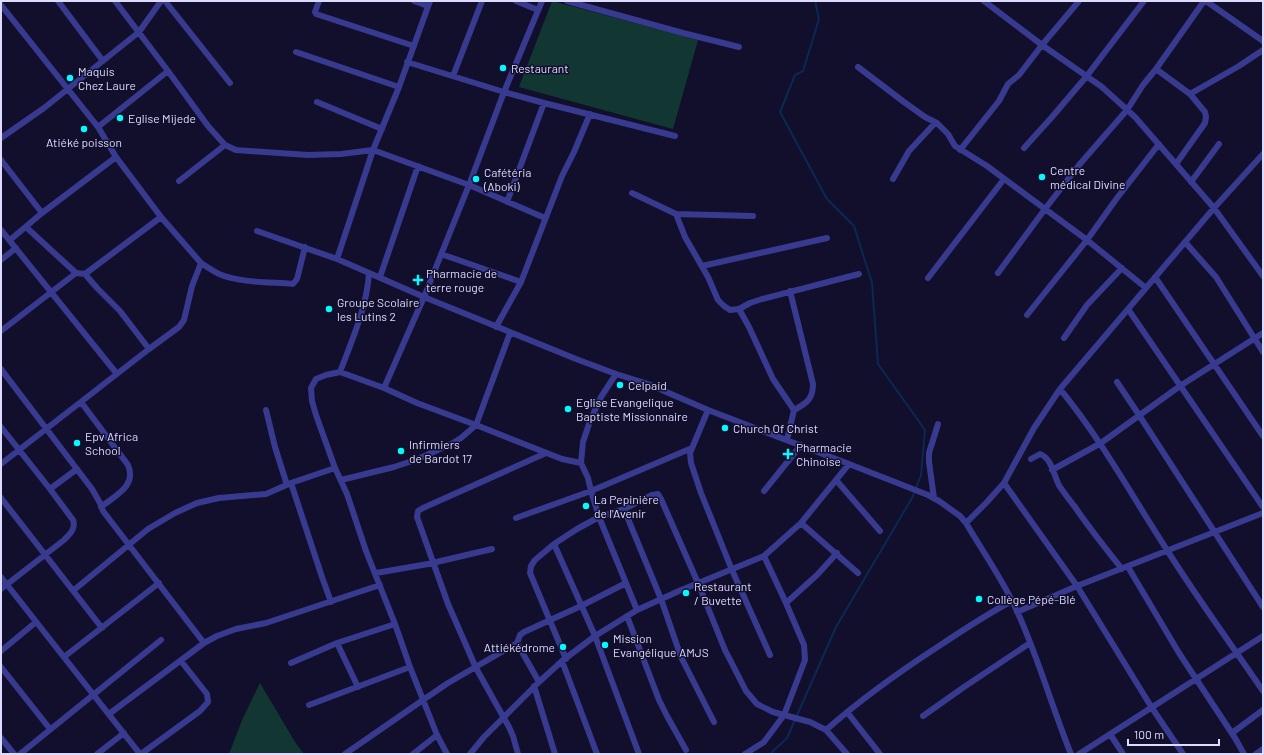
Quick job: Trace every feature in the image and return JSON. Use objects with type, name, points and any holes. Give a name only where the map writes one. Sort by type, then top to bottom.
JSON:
[{"type":"street","points":[[6,1],[1,5],[98,128],[116,157],[161,217],[201,263],[220,275],[234,278],[293,284],[297,279],[305,247]]},
{"type":"street","points":[[58,1],[102,61]]},
{"type":"street","points":[[115,1],[208,126],[225,145],[236,150],[308,155],[341,154],[373,150],[469,185],[545,218]]},
{"type":"street","points":[[1,138],[44,108],[139,32],[161,1]]},
{"type":"street","points":[[164,1],[230,83]]},
{"type":"street","points":[[319,1],[315,12],[316,14],[414,46]]},
{"type":"street","points":[[337,259],[373,150],[399,87],[429,3],[414,1]]},
{"type":"street","points":[[453,76],[482,1]]},
{"type":"street","points":[[516,1],[538,10]]},
{"type":"street","points":[[384,388],[424,297],[469,185],[504,92],[542,1]]},
{"type":"street","points":[[567,1],[739,47]]},
{"type":"street","points":[[984,1],[1042,45],[1102,87],[1127,110],[1160,144],[1214,208],[1263,276]]},
{"type":"street","points":[[960,150],[999,101],[1008,84],[1019,75],[1079,1]]},
{"type":"street","points":[[1024,148],[1086,77],[1144,1]]},
{"type":"street","points":[[998,273],[1079,165],[1127,110],[1143,85],[1205,1],[1263,41]]},
{"type":"street","points":[[1190,94],[1263,50]]},
{"type":"street","points":[[296,52],[399,87]]},
{"type":"street","points":[[408,62],[504,92],[675,136]]},
{"type":"street","points":[[858,67],[904,102],[937,123],[948,134],[955,146],[960,150],[1004,179],[1087,240],[1146,288]]},
{"type":"street","points":[[1156,69],[1190,94],[1205,112],[1206,117],[1204,123],[1176,164]]},
{"type":"street","points":[[98,128],[168,71]]},
{"type":"street","points":[[318,102],[382,129]]},
{"type":"street","points":[[507,202],[544,103]]},
{"type":"street","points":[[496,327],[521,282],[562,176],[590,114]]},
{"type":"street","points":[[893,179],[909,151],[935,123]]},
{"type":"street","points":[[1027,315],[1087,240],[1116,198],[1160,144]]},
{"type":"street","points":[[1192,182],[1219,144]]},
{"type":"street","points":[[179,181],[225,145]]},
{"type":"street","points":[[966,523],[1004,483],[1034,428],[1060,389],[1214,208],[1263,154]]},
{"type":"street","points":[[10,240],[42,213],[116,157]]},
{"type":"street","points":[[1,160],[42,213]]},
{"type":"street","points":[[380,277],[418,166]]},
{"type":"street","points":[[928,278],[1004,179]]},
{"type":"street","points":[[632,193],[676,214],[753,216]]},
{"type":"street","points":[[676,214],[685,237],[702,266],[718,300],[730,310],[738,309],[750,303],[790,291],[859,274]]},
{"type":"street","points":[[26,227],[76,273],[85,274],[161,217]]},
{"type":"street","points":[[1,230],[50,293],[117,374]]},
{"type":"street","points":[[257,231],[337,259],[510,333],[616,374],[648,384],[708,410],[934,498],[960,516],[966,523],[1012,601],[1030,643],[1071,754]]},
{"type":"street","points":[[702,266],[827,238]]},
{"type":"street","points":[[1185,242],[1216,277],[1263,352]]},
{"type":"street","points":[[1,260],[16,248]]},
{"type":"street","points":[[441,254],[521,282]]},
{"type":"street","points":[[1,464],[182,324],[192,286],[201,263]]},
{"type":"street","points":[[1064,338],[1087,305],[1122,268]]},
{"type":"street","points":[[1,330],[76,273]]},
{"type":"street","points":[[340,372],[363,310],[369,273]]},
{"type":"street","points":[[85,274],[96,288],[120,311],[149,349]]},
{"type":"street","points":[[1155,277],[1263,436]]},
{"type":"street","points":[[787,440],[794,410],[810,399],[813,392],[813,384],[790,291]]},
{"type":"street","points":[[738,309],[773,379],[794,410]]},
{"type":"street","points":[[1128,309],[1263,506]]},
{"type":"street","points":[[341,480],[418,459],[461,438],[476,424],[510,333]]},
{"type":"street","points":[[1052,470],[1101,443],[1180,386],[1263,333]]},
{"type":"street","points":[[1,369],[96,495],[101,507],[129,545],[204,643]]},
{"type":"street","points":[[447,754],[437,735],[410,667],[395,624],[366,551],[347,494],[335,468],[316,415],[312,401],[311,388],[316,379],[340,372],[384,388],[417,403],[476,424],[546,453],[562,459],[581,463]]},
{"type":"street","points":[[616,374],[601,397],[590,421],[583,442],[581,463],[588,478],[599,517],[637,610]]},
{"type":"street","points":[[1117,382],[1263,607]]},
{"type":"street","points":[[1060,389],[1078,410],[1101,443],[1167,551],[1263,691]]},
{"type":"street","points":[[81,402],[128,465],[131,472],[128,484],[101,507]]},
{"type":"street","points":[[266,410],[275,447],[331,602]]},
{"type":"street","points":[[708,410],[690,453],[691,463],[701,493],[732,570],[770,655]]},
{"type":"street","points":[[934,498],[929,453],[938,424]]},
{"type":"street","points":[[1,427],[50,489],[73,520],[74,525],[74,529],[69,535],[1,589]]},
{"type":"street","points":[[764,491],[801,445]]},
{"type":"street","points":[[516,518],[591,491],[692,448]]},
{"type":"street","points":[[518,754],[513,736],[476,668],[448,604],[417,517],[420,509],[546,453]]},
{"type":"street","points":[[1031,459],[1043,454],[1050,462],[1060,487],[1086,523],[1125,568],[1244,754]]},
{"type":"street","points":[[470,754],[534,686],[595,636],[637,610],[764,556],[801,523],[849,464]]},
{"type":"street","points":[[74,590],[159,522],[189,506],[219,498],[266,494],[289,484],[335,468]]},
{"type":"street","points":[[50,489],[77,469]]},
{"type":"street","points":[[836,480],[880,531]]},
{"type":"street","points":[[1004,483],[1077,586],[1152,708],[1183,754]]},
{"type":"street","points":[[598,754],[549,620],[530,573],[531,566],[535,560],[554,544],[599,517],[624,509],[656,493],[660,495],[725,650],[742,685],[757,704],[773,712],[810,722],[826,730],[847,754]]},
{"type":"street","points":[[1,498],[74,590],[102,628]]},
{"type":"street","points":[[624,509],[661,599],[681,657],[714,722]]},
{"type":"street","points":[[1017,612],[1077,586],[1263,514]]},
{"type":"street","points":[[801,523],[858,573]]},
{"type":"street","points":[[554,544],[595,636],[638,754]]},
{"type":"street","points":[[376,574],[492,549]]},
{"type":"street","points":[[786,603],[837,553]]},
{"type":"street","points":[[745,754],[764,742],[784,715],[806,660],[804,645],[764,556]]},
{"type":"street","points":[[1,577],[141,754],[200,711],[208,702],[207,694],[181,661]]},
{"type":"street","points":[[64,657],[159,583]]},
{"type":"street","points":[[345,754],[448,683],[517,643],[520,635],[524,632],[581,606],[626,583]]},
{"type":"street","points":[[109,714],[204,643],[216,636],[236,629],[266,623],[380,585]]},
{"type":"street","points":[[826,730],[903,669],[988,614],[1012,601]]},
{"type":"street","points":[[627,616],[666,716],[686,750]]},
{"type":"street","points":[[1,650],[36,622]]},
{"type":"street","points":[[291,663],[337,643],[395,624]]},
{"type":"street","points":[[1079,754],[1263,636]]},
{"type":"street","points":[[20,754],[161,640]]},
{"type":"street","points":[[337,643],[358,687]]},
{"type":"street","points":[[517,643],[539,682]]},
{"type":"street","points":[[923,716],[1030,643]]},
{"type":"street","points":[[1,667],[50,729]]},
{"type":"street","points":[[309,705],[410,667]]},
{"type":"street","points":[[534,686],[555,754]]},
{"type":"street","points":[[1232,734],[1263,710]]},
{"type":"street","points":[[847,712],[880,754]]},
{"type":"street","points":[[97,754],[124,733]]},
{"type":"street","points":[[1110,734],[1123,754]]},
{"type":"street","points":[[414,754],[437,735]]},
{"type":"street","points":[[1,738],[14,754]]},
{"type":"street","points":[[1256,754],[1263,749]]},
{"type":"green space","points":[[552,1],[698,40],[673,129],[519,87]]},
{"type":"green space","points":[[260,683],[295,742],[304,754],[229,754],[242,720]]},
{"type":"waterway","points":[[770,754],[787,738],[836,627],[912,498],[921,475],[925,430],[878,364],[872,283],[854,226],[827,199],[780,112],[795,75],[803,71],[819,19],[815,1]]},
{"type":"place","name":"Restaurant","points":[[503,68]]},
{"type":"place","name":"Maquis Chez Laure","points":[[70,78]]},
{"type":"place","name":"Eglise Mijede","points":[[120,118]]},
{"type":"place","name":"Atiéké poisson","points":[[84,129]]},
{"type":"place","name":"Centre médical Divine","points":[[1042,177]]},
{"type":"place","name":"Cafétéria (Aboki)","points":[[476,179]]},
{"type":"place","name":"Pharmacie de terre rouge","points":[[418,280]]},
{"type":"place","name":"Groupe Scolaire les Lutins 2","points":[[329,309]]},
{"type":"place","name":"Celpaid","points":[[620,385]]},
{"type":"place","name":"Eglise Evangelique Baptiste Missionnaire","points":[[568,409]]},
{"type":"place","name":"Church Of Christ","points":[[725,428]]},
{"type":"place","name":"Epv Africa School","points":[[77,443]]},
{"type":"place","name":"Infirmiers de Bardot 17","points":[[401,451]]},
{"type":"place","name":"Pharmacie Chinoise","points":[[788,454]]},
{"type":"place","name":"La Pepinière de l'Avenir","points":[[586,506]]},
{"type":"place","name":"Restaurant / Buvette","points":[[686,593]]},
{"type":"place","name":"Collège Pépé-Blé","points":[[979,599]]},
{"type":"place","name":"Mission Evangélique AMJS","points":[[605,645]]},
{"type":"place","name":"Attiékédrome","points":[[563,647]]}]
